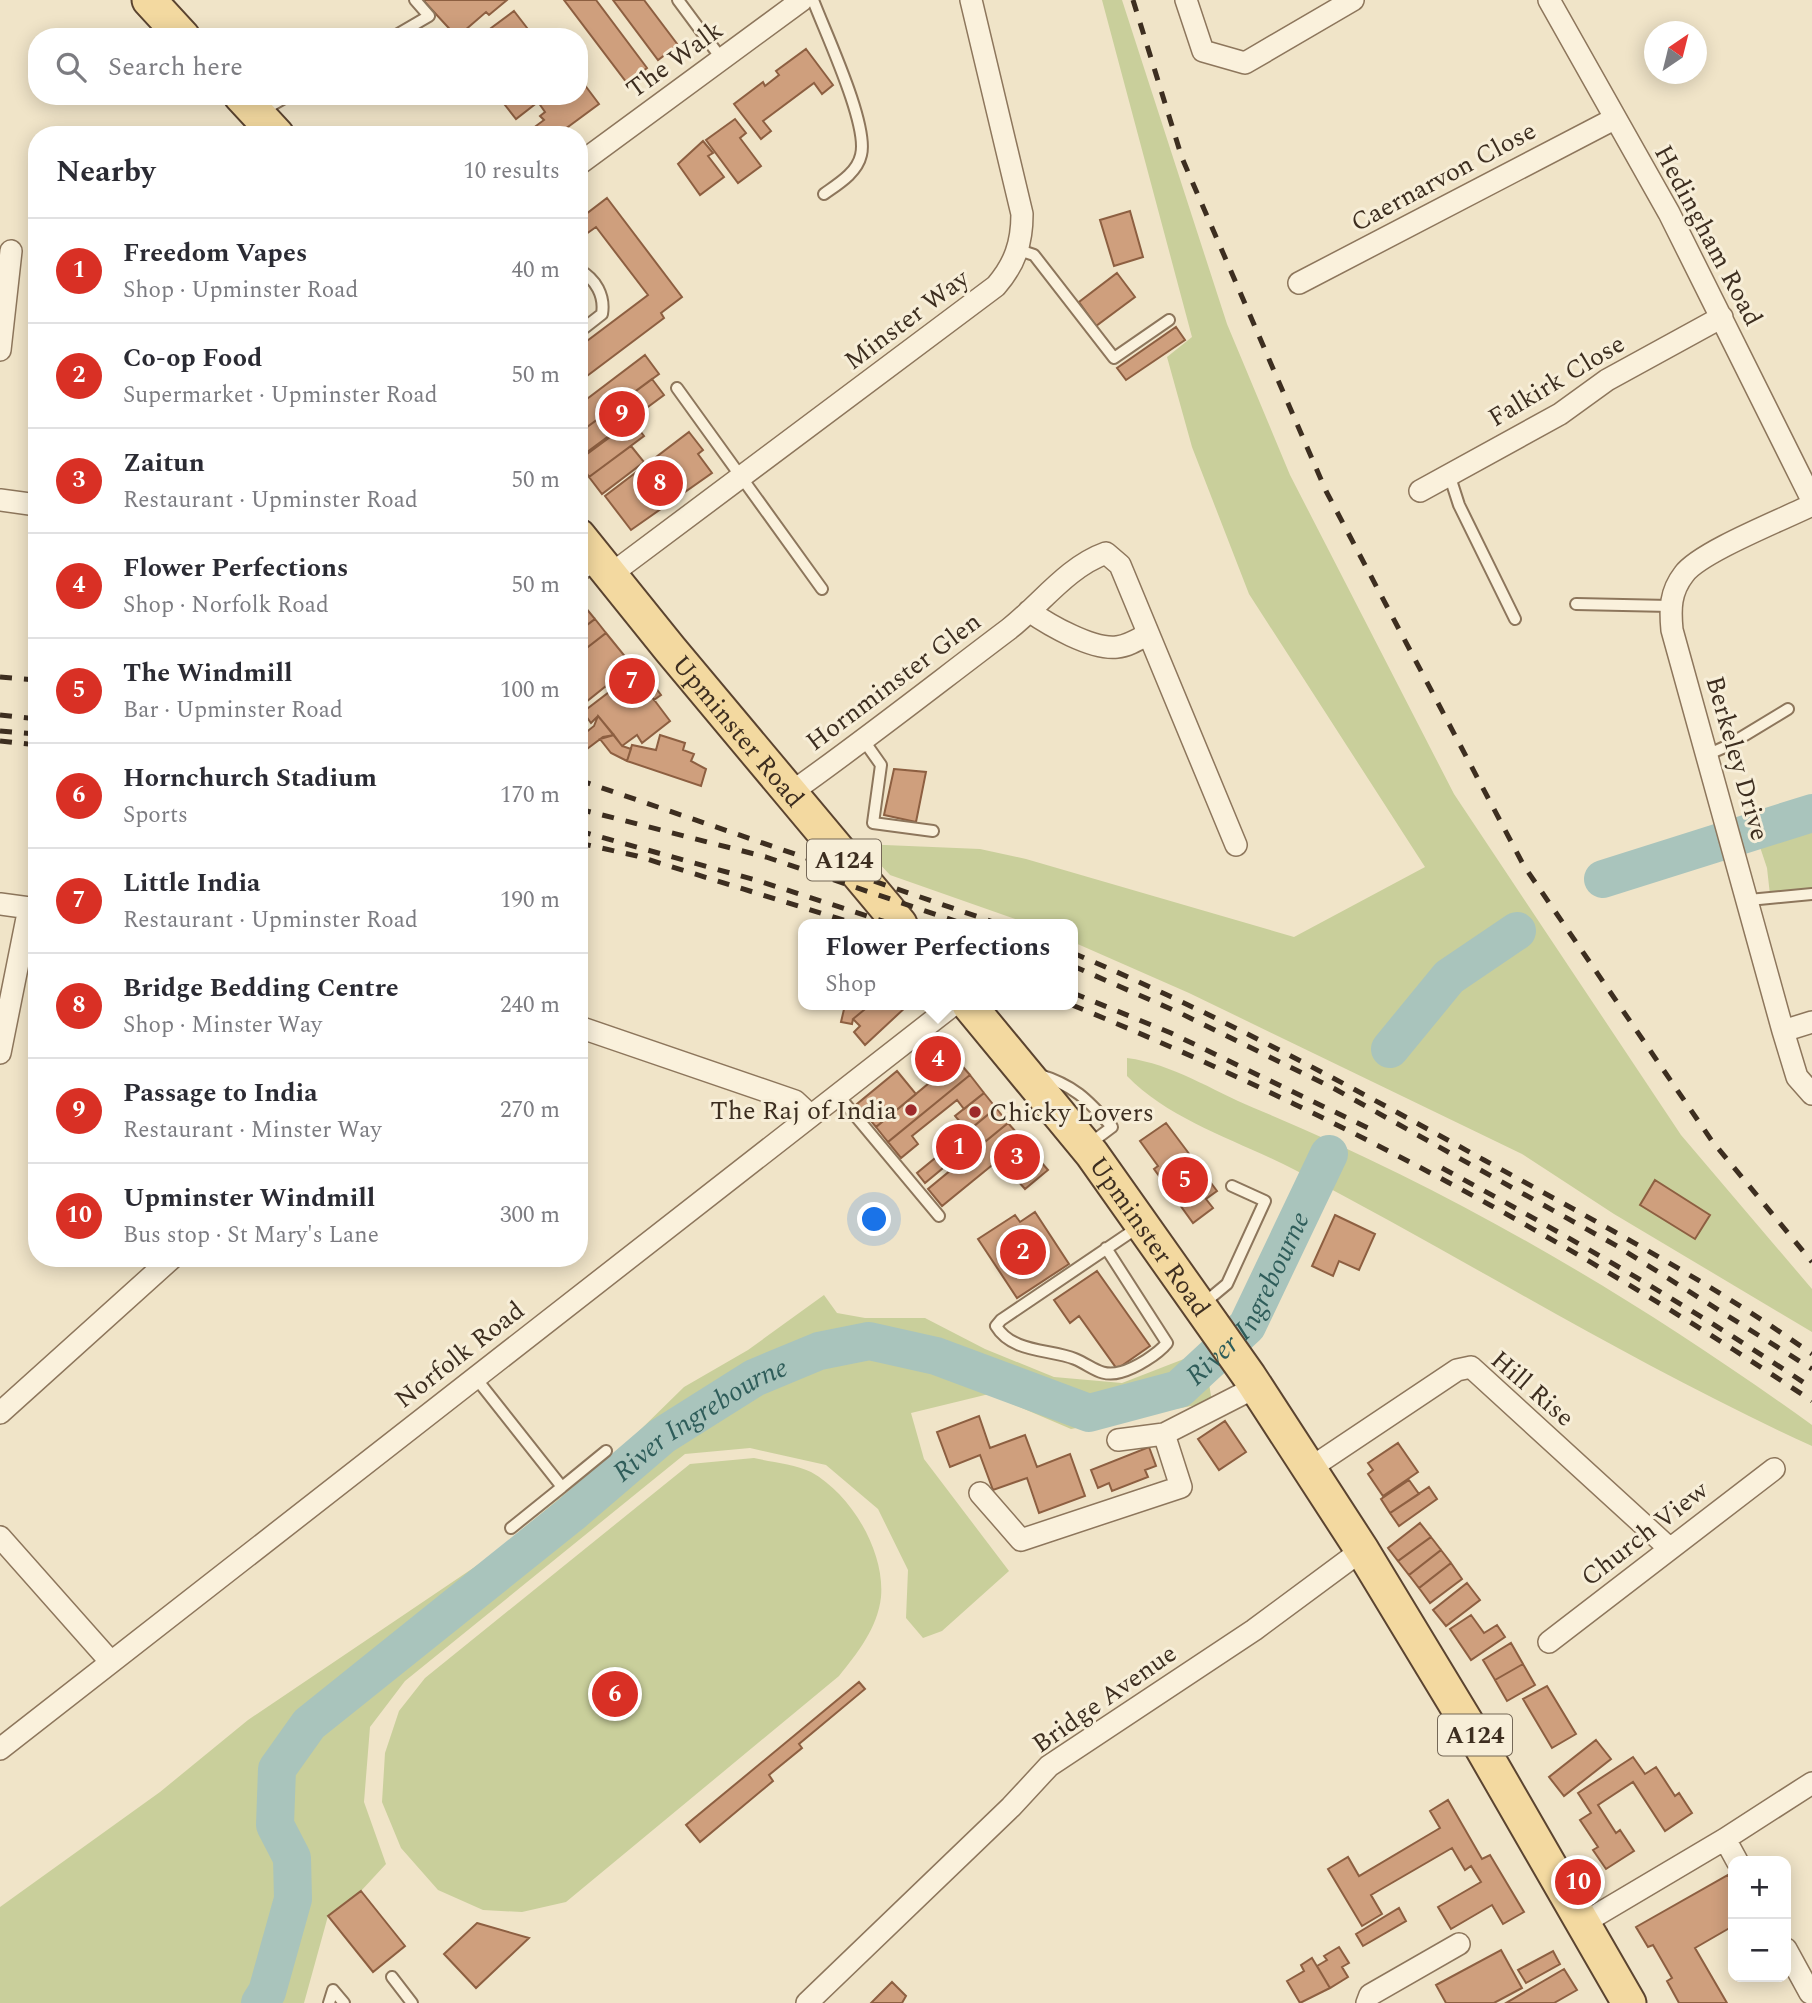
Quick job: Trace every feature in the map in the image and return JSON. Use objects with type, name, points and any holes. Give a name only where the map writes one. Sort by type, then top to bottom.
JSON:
[{"type":"main road","points":[[149,0],[175,28]]},
{"type":"main road","name":"Upminster Road","points":[[588,555],[596,572],[896,919]]},
{"type":"main road","name":"Upminster Road","points":[[973,1010],[1085,1147],[1143,1224],[1237,1358],[1362,1550]]},
{"type":"main road","name":"A124","points":[[1362,1550],[1585,1922],[1624,2001]]},
{"type":"street","name":"The Walk","points":[[588,157],[802,0]]},
{"type":"street","name":"Minster Way","points":[[596,572],[741,479],[996,286],[1013,264],[1019,250],[1022,214],[971,0]]},
{"type":"street","points":[[1186,0],[1203,51],[1245,63],[1353,0]]},
{"type":"street","name":"Hedingham Road","points":[[1549,0],[1669,213],[1812,503]]},
{"type":"street","name":"Caernarvon Close","points":[[1299,283],[1614,119]]},
{"type":"street","points":[[0,350],[10,251]]},
{"type":"street","name":"Falkirk Close","points":[[1420,491],[1560,414],[1607,380],[1722,317]]},
{"type":"street","points":[[0,500],[28,504]]},
{"type":"street","points":[[1670,606],[1685,572],[1705,558],[1812,503]]},
{"type":"street","name":"Hornminster Glen","points":[[789,794],[1029,611],[1088,562],[1106,553],[1120,565],[1237,845]]},
{"type":"street","name":"Berkeley Drive","points":[[1670,606],[1672,630],[1709,754],[1783,1031],[1797,1077],[1812,1094]]},
{"type":"street","points":[[1029,611],[1049,626],[1106,647],[1126,645],[1148,634]]},
{"type":"street","points":[[0,904],[28,908]]},
{"type":"street","points":[[0,1053],[28,931]]},
{"type":"street","name":"Norfolk Road","points":[[0,1749],[947,1010]]},
{"type":"street","points":[[1783,1031],[1812,1022]]},
{"type":"street","points":[[588,1030],[795,1101],[810,1115]]},
{"type":"street","points":[[0,1413],[162,1267]]},
{"type":"street","name":"Hill Rise","points":[[1309,1469],[1457,1370],[1471,1367],[1669,1548]]},
{"type":"street","points":[[1118,1440],[1164,1434],[1256,1387]]},
{"type":"street","points":[[980,1493],[1021,1540],[1181,1487],[1164,1434]]},
{"type":"street","name":"Church View","points":[[1549,1642],[1774,1469]]},
{"type":"street","points":[[0,1537],[110,1661]]},
{"type":"street","name":"Bridge Avenue","points":[[807,2003],[1011,1807],[1049,1766],[1262,1624],[1362,1550]]},
{"type":"street","points":[[1585,1922],[1725,1839],[1812,1783]]},
{"type":"street","points":[[1725,1839],[1734,1856]]},
{"type":"street","points":[[1367,2003],[1370,1995],[1459,1944]]},
{"type":"street","points":[[1791,1958],[1811,1992]]},
{"type":"lane","points":[[408,28],[429,16],[415,0]]},
{"type":"lane","points":[[678,0],[721,58]]},
{"type":"lane","points":[[813,0],[842,72],[863,146],[856,166],[845,179],[824,194]]},
{"type":"lane","points":[[259,115],[274,105]]},
{"type":"lane","points":[[1019,250],[1034,255],[1114,358],[1169,320]]},
{"type":"lane","points":[[588,278],[596,285],[604,301],[602,314],[588,325]]},
{"type":"lane","points":[[677,388],[822,589]]},
{"type":"lane","points":[[1449,474],[1459,505],[1515,619]]},
{"type":"lane","points":[[1576,604],[1670,606]]},
{"type":"lane","points":[[1709,754],[1788,709]]},
{"type":"lane","points":[[862,738],[881,765],[873,823],[933,831]]},
{"type":"lane","points":[[1746,890],[1812,894]]},
{"type":"lane","points":[[838,1095],[939,1216]]},
{"type":"lane","points":[[1209,1319],[1265,1201],[1232,1186]]},
{"type":"lane","points":[[1106,1248],[1167,1343],[1161,1350],[1121,1372],[1097,1373],[1076,1359],[1025,1348],[1000,1332],[996,1326],[1001,1320],[1106,1248],[1143,1224]]},
{"type":"lane","points":[[475,1377],[562,1486]]},
{"type":"lane","points":[[511,1528],[606,1451]]},
{"type":"lane","points":[[392,1977],[412,2003]]},
{"type":"lane","points":[[329,2003],[333,1990],[344,2003]]},
{"type":"green space","points":[[1102,0],[1122,0],[1227,324],[1290,475],[1454,794],[1681,1135],[1812,1289],[1812,1332],[1614,1214],[1522,1154],[1189,993],[1078,944],[1078,919],[1015,919],[890,875],[861,844],[980,849],[1026,859],[1294,937],[1425,867],[1249,594],[1192,447],[1167,357],[1192,337]]},
{"type":"green space","points":[[1812,797],[1812,894],[1770,895],[1767,868],[1752,823]]},
{"type":"green space","points":[[1127,1058],[1176,1072],[1328,1140],[1401,1174],[1542,1250],[1679,1334],[1812,1425],[1812,1446],[1681,1382],[1297,1171],[1186,1118],[1145,1092],[1127,1076]]},
{"type":"green space","points":[[824,1295],[837,1313],[865,1318],[925,1318],[985,1349],[1054,1377],[1122,1383],[1189,1357],[1208,1377],[1212,1402],[1071,1429],[989,1394],[911,1413],[924,1459],[1009,1571],[942,1631],[923,1638],[906,1618],[908,1570],[878,1509],[826,1465],[750,1448],[685,1454],[405,1681],[370,1727],[364,1802],[386,1864],[361,1891],[328,1916],[304,2003],[0,2003],[0,1907],[160,1792],[248,1720],[488,1558],[632,1438],[684,1387],[748,1350]]},
{"type":"green space","points":[[754,1458],[805,1469],[826,1482],[852,1509],[871,1543],[881,1579],[881,1597],[876,1619],[853,1659],[839,1676],[566,1902],[522,1912],[483,1910],[438,1890],[401,1848],[382,1802],[385,1753],[399,1711],[425,1678],[690,1464]]},
{"type":"building","points":[[423,0],[507,0],[489,15],[486,12],[467,28],[449,28]]},
{"type":"building","points":[[564,0],[596,0],[647,68],[627,83],[588,28]]},
{"type":"building","points":[[613,0],[644,0],[678,45],[658,60]]},
{"type":"building","points":[[514,11],[527,28],[491,28]]},
{"type":"building","points":[[806,49],[833,85],[822,94],[814,83],[763,121],[771,131],[761,139],[734,104],[763,82],[765,86],[779,75],[776,71]]},
{"type":"building","points":[[588,89],[599,104],[569,126],[536,126],[544,120],[540,116],[545,112],[540,105],[588,105]]},
{"type":"building","points":[[505,105],[534,105],[516,119]]},
{"type":"building","points":[[735,119],[746,133],[740,138],[761,166],[738,183],[706,140]]},
{"type":"building","points":[[703,141],[713,153],[708,156],[724,177],[700,195],[678,164]]},
{"type":"building","points":[[607,198],[682,297],[661,313],[664,318],[588,375],[588,340],[648,295],[596,227],[588,233],[588,212]]},
{"type":"building","points":[[1130,211],[1143,257],[1114,266],[1100,220]]},
{"type":"building","points":[[1117,273],[1135,297],[1096,326],[1079,302]]},
{"type":"building","points":[[1176,327],[1185,340],[1126,380],[1117,368]]},
{"type":"building","points":[[645,355],[659,374],[588,426],[588,398]]},
{"type":"building","points":[[652,379],[664,395],[588,451],[588,426]]},
{"type":"building","points":[[625,426],[630,432],[637,427],[644,436],[589,477],[588,453]]},
{"type":"building","points":[[689,432],[703,450],[698,454],[712,473],[631,530],[605,496]]},
{"type":"building","points":[[631,446],[644,462],[602,494],[589,477]]},
{"type":"building","points":[[588,611],[595,619],[588,624]]},
{"type":"building","points":[[595,619],[606,633],[588,647],[588,624]]},
{"type":"building","points":[[606,633],[632,665],[588,700],[588,647]]},
{"type":"building","points":[[634,673],[670,721],[642,743],[637,735],[622,746],[598,716],[591,723],[588,719],[588,708]]},
{"type":"building","points":[[650,680],[661,695],[654,700],[643,686]]},
{"type":"building","points":[[598,716],[614,735],[603,737],[588,748],[588,731],[594,726]]},
{"type":"building","points":[[614,735],[622,746],[631,749],[627,761],[611,753],[600,739]]},
{"type":"building","points":[[660,735],[685,743],[683,750],[694,754],[691,761],[706,769],[701,786],[627,761],[632,745],[656,750]]},
{"type":"building","points":[[894,769],[926,772],[916,822],[884,815]]},
{"type":"building","points":[[844,1010],[864,1010],[853,1019],[852,1024],[841,1022]]},
{"type":"building","points":[[864,1010],[903,1010],[865,1045],[854,1032],[860,1026],[853,1019]]},
{"type":"building","points":[[941,1040],[957,1060],[936,1078],[920,1058]]},
{"type":"building","name":"The Raj of India","points":[[957,1060],[970,1075],[888,1142],[876,1127]]},
{"type":"building","points":[[897,1071],[916,1094],[876,1127],[857,1104]]},
{"type":"building","points":[[970,1075],[984,1093],[964,1109],[957,1100],[912,1136],[918,1144],[901,1158],[888,1142]]},
{"type":"building","name":"Chicky Lovers","points":[[984,1093],[996,1108],[968,1131],[955,1116]]},
{"type":"building","points":[[996,1108],[1008,1123],[976,1149],[972,1144],[925,1183],[917,1173]]},
{"type":"building","points":[[1008,1123],[1023,1140],[942,1206],[928,1189]]},
{"type":"building","points":[[1166,1123],[1217,1191],[1206,1199],[1213,1208],[1193,1223],[1154,1169],[1158,1166],[1140,1141]]},
{"type":"building","points":[[1023,1140],[1035,1155],[1012,1174],[1000,1158]]},
{"type":"building","points":[[1035,1155],[1041,1162],[1018,1181],[1012,1174]]},
{"type":"building","points":[[1041,1162],[1048,1170],[1025,1189],[1018,1181]]},
{"type":"building","points":[[1655,1180],[1710,1215],[1695,1239],[1640,1205]]},
{"type":"building","points":[[1035,1212],[1069,1264],[1017,1298],[978,1239],[1015,1215],[1020,1222]]},
{"type":"building","points":[[1335,1215],[1375,1234],[1359,1270],[1339,1261],[1333,1276],[1312,1266]]},
{"type":"building","points":[[1097,1271],[1150,1346],[1117,1369],[1079,1316],[1070,1323],[1054,1300]]},
{"type":"building","points":[[979,1416],[990,1448],[1025,1435],[1037,1467],[1070,1454],[1085,1496],[1039,1513],[1027,1478],[993,1490],[980,1455],[950,1467],[937,1432]]},
{"type":"building","points":[[1225,1421],[1246,1452],[1219,1470],[1198,1439]]},
{"type":"building","points":[[1398,1443],[1418,1472],[1383,1496],[1368,1474],[1373,1470],[1368,1463]]},
{"type":"building","points":[[1149,1447],[1156,1466],[1145,1470],[1148,1477],[1112,1491],[1109,1483],[1098,1488],[1091,1470]]},
{"type":"building","points":[[1409,1480],[1419,1494],[1390,1513],[1381,1499]]},
{"type":"building","points":[[1429,1487],[1437,1499],[1399,1526],[1390,1513]]},
{"type":"building","points":[[1420,1523],[1431,1537],[1398,1561],[1388,1548]]},
{"type":"building","points":[[1431,1537],[1441,1550],[1409,1575],[1398,1561]]},
{"type":"building","points":[[1441,1550],[1451,1563],[1419,1588],[1409,1575]]},
{"type":"building","points":[[1451,1563],[1462,1579],[1430,1603],[1419,1588]]},
{"type":"building","points":[[1467,1583],[1480,1600],[1446,1626],[1433,1610]]},
{"type":"building","points":[[1471,1615],[1484,1633],[1497,1625],[1505,1637],[1471,1660],[1450,1629]]},
{"type":"building","points":[[1511,1643],[1523,1664],[1495,1680],[1483,1660]]},
{"type":"building","points":[[1523,1664],[1535,1685],[1507,1701],[1495,1680]]},
{"type":"building","points":[[859,1682],[865,1689],[799,1744],[802,1748],[769,1775],[773,1781],[700,1842],[686,1825]]},
{"type":"building","points":[[1547,1686],[1576,1734],[1552,1748],[1523,1699]]},
{"type":"building","points":[[1596,1740],[1611,1759],[1564,1796],[1549,1777]]},
{"type":"building","points":[[1633,1757],[1645,1774],[1656,1767],[1675,1796],[1679,1793],[1692,1813],[1665,1831],[1633,1782],[1598,1805],[1616,1833],[1620,1830],[1634,1851],[1606,1869],[1593,1850],[1598,1847],[1580,1820],[1591,1813],[1578,1793]]},
{"type":"building","points":[[1448,1800],[1482,1859],[1490,1855],[1524,1912],[1503,1924],[1492,1905],[1451,1929],[1438,1907],[1481,1882],[1471,1866],[1465,1870],[1452,1848],[1371,1895],[1382,1914],[1362,1926],[1328,1869],[1348,1857],[1359,1876],[1440,1828],[1430,1811]]},
{"type":"building","points":[[1728,1875],[1728,1929],[1695,1948],[1727,2003],[1679,2003],[1667,1981],[1672,1978],[1653,1945],[1648,1947],[1636,1927]]},
{"type":"building","points":[[361,1891],[405,1946],[373,1972],[328,1916]]},
{"type":"building","points":[[1399,1908],[1406,1921],[1363,1946],[1356,1934]]},
{"type":"building","points":[[477,1923],[529,1938],[476,1988],[444,1954]]},
{"type":"building","points":[[1339,1947],[1349,1963],[1342,1967],[1348,1977],[1330,1988],[1317,1966],[1327,1960],[1324,1956]]},
{"type":"building","points":[[1501,1950],[1522,1988],[1494,2003],[1446,2003],[1436,1985]]},
{"type":"building","points":[[1553,1951],[1560,1964],[1526,1983],[1518,1970]]},
{"type":"building","points":[[1312,1958],[1330,1988],[1300,2003],[1287,1981],[1304,1971],[1301,1965]]},
{"type":"building","points":[[1564,1969],[1577,1990],[1554,2003],[1506,2003]]},
{"type":"building","points":[[892,1982],[906,1996],[902,2003],[871,2003]]},
{"type":"waterway","name":"River Ingrebourne","points":[[1603,879],[1812,813]]},
{"type":"waterway","name":"River Ingrebourne","points":[[1390,1049],[1449,977],[1517,931]]},
{"type":"waterway","name":"River Ingrebourne","points":[[260,2003],[267,1992],[293,1899],[292,1858],[275,1825],[277,1769],[309,1724],[571,1514],[662,1436],[754,1378],[819,1351],[869,1341],[936,1356],[1089,1413],[1179,1389],[1247,1326],[1329,1154]]},
{"type":"railway","points":[[1133,0],[1182,158],[1326,491],[1524,866],[1712,1141],[1812,1262]]},
{"type":"railway","points":[[0,677],[28,679]]},
{"type":"railway","points":[[0,715],[28,718]]},
{"type":"railway","points":[[0,731],[28,733]]},
{"type":"railway","points":[[0,741],[28,744]]},
{"type":"railway","points":[[588,783],[984,919]]},
{"type":"railway","points":[[588,811],[766,857],[949,919]]},
{"type":"railway","points":[[588,834],[759,881],[877,919]]},
{"type":"railway","points":[[588,845],[637,856],[840,919]]},
{"type":"railway","points":[[1078,955],[1230,1025],[1383,1105],[1651,1252],[1733,1301],[1812,1354]]},
{"type":"railway","points":[[1078,968],[1180,1013],[1335,1089],[1617,1246],[1812,1369]]},
{"type":"railway","points":[[1078,995],[1171,1033],[1368,1128]]},
{"type":"railway","points":[[1078,1008],[1264,1090],[1452,1184],[1634,1288],[1812,1401]]},
{"type":"railway","points":[[1442,1168],[1630,1274],[1812,1388]]},
{"type":"place","name":"Passage to India","points":[[622,414]]},
{"type":"place","name":"Bridge Bedding Centre","points":[[660,483]]},
{"type":"place","name":"Little India","points":[[632,681]]},
{"type":"place","name":"Flower Perfections","points":[[938,1059]]},
{"type":"place","name":"The Raj of India","points":[[911,1110]]},
{"type":"place","name":"Chicky Lovers","points":[[975,1112]]},
{"type":"place","name":"Freedom Vapes","points":[[959,1147]]},
{"type":"place","name":"Zaitun","points":[[1017,1157]]},
{"type":"place","name":"The Windmill","points":[[1185,1180]]},
{"type":"place","name":"Co-op Food","points":[[1023,1252]]},
{"type":"place","name":"Hornchurch Stadium","points":[[615,1694]]},
{"type":"place","name":"Upminster Windmill","points":[[1578,1882]]}]
